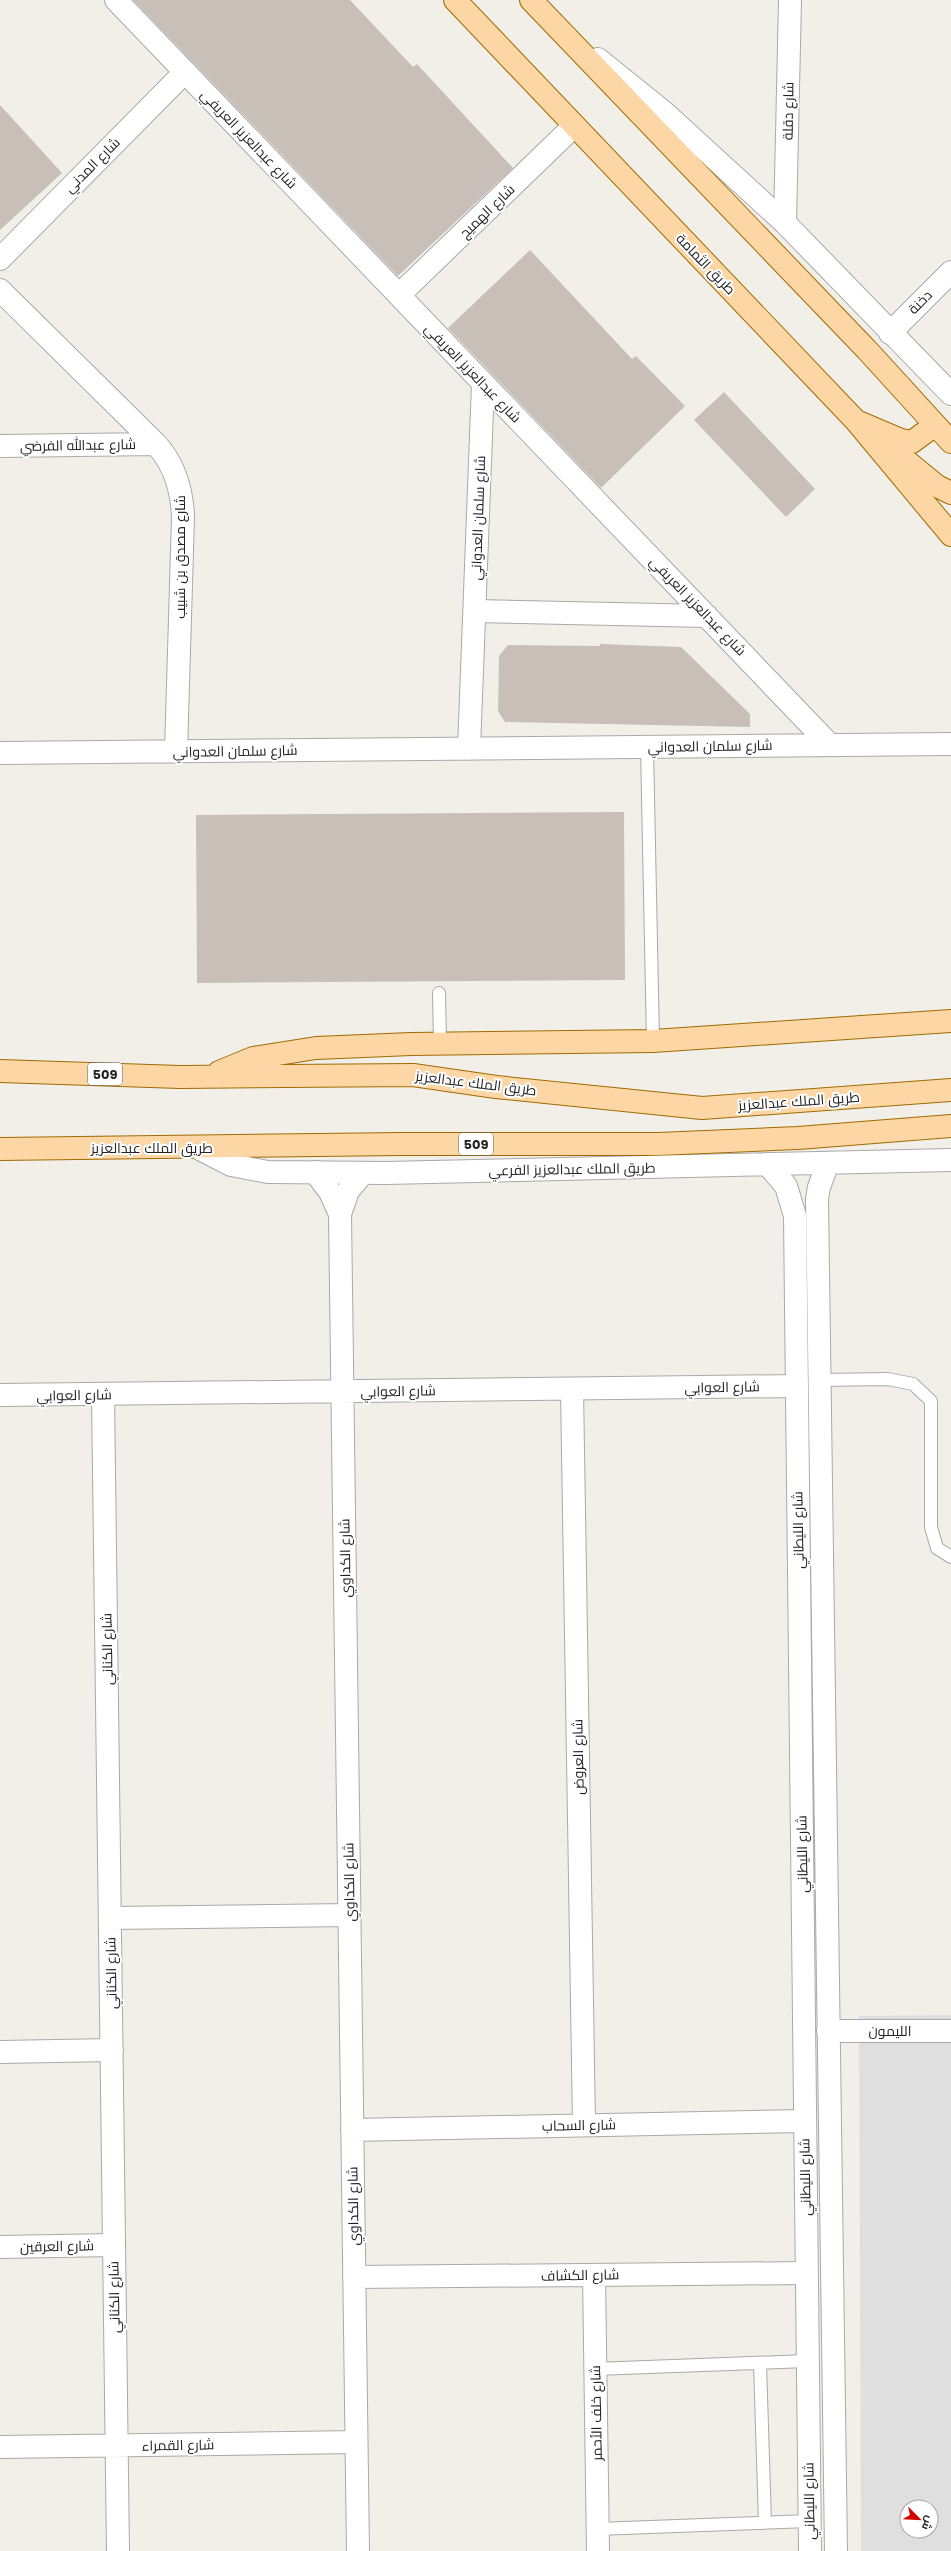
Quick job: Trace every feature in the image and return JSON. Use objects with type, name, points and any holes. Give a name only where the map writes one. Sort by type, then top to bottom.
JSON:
[{"type":"main road","name":"طريق الثمامة","points":[[455,0],[856,421],[951,535]]},
{"type":"main road","points":[[531,0],[951,442]]},
{"type":"main road","points":[[856,421],[901,440],[912,442],[935,425]]},
{"type":"main road","points":[[856,421],[937,486],[951,493]]},
{"type":"main road","points":[[211,1076],[253,1058],[316,1048],[440,1044],[653,1041],[951,1021]]},
{"type":"main road","name":"طريق الملك عبدالعزيز","points":[[0,1071],[211,1076],[413,1075],[496,1087],[702,1108],[951,1090]]},
{"type":"main road","name":"طريق الملك عبدالعزيز","points":[[0,1149],[198,1148],[408,1144],[658,1144],[798,1138],[951,1126]]},
{"type":"street","name":"شارع عبدالعزيز العريفي","points":[[116,0],[830,745]]},
{"type":"street","name":"شارع دقلة","points":[[785,223],[790,0]]},
{"type":"street","points":[[552,22],[665,113],[785,223],[890,333],[951,394]]},
{"type":"street","name":"شارع المدني","points":[[0,259],[185,72]]},
{"type":"street","name":"شارع الهميج","points":[[399,295],[574,126]]},
{"type":"street","name":"دخنة","points":[[890,333],[951,272]]},
{"type":"street","name":"شارع مصدق بن شبيب","points":[[0,290],[156,444],[173,470],[182,503],[176,752]]},
{"type":"street","name":"شارع سلمان العدواني","points":[[469,749],[483,384]]},
{"type":"street","name":"شارع عبدالله الفرضي","points":[[0,446],[156,444]]},
{"type":"street","points":[[475,611],[707,616]]},
{"type":"street","name":"شارع سلمان العدواني","points":[[0,753],[951,744]]},
{"type":"street","name":"طريق الملك عبدالعزيز الفرعي","points":[[198,1148],[214,1158],[249,1170],[363,1173],[951,1160]]},
{"type":"street","name":"شارع الليطاني","points":[[828,1163],[819,1187],[817,1199],[836,2551]]},
{"type":"street","name":"شارع الليطاني","points":[[767,1164],[786,1186],[795,1216],[810,2551]]},
{"type":"street","name":"شارع الكداوي","points":[[315,1172],[330,1192],[340,1214]]},
{"type":"street","name":"شارع الكداوي","points":[[358,2551],[340,1214],[348,1192],[363,1173]]},
{"type":"street","name":"شارع العوابي","points":[[0,1395],[797,1386]]},
{"type":"street","name":"شارع العروض","points":[[572,1389],[584,2125]]},
{"type":"street","name":"شارع الكناني","points":[[104,1394],[118,2551]]},
{"type":"street","points":[[110,1918],[349,1915]]},
{"type":"street","name":"الليمون","points":[[828,2031],[951,2031]]},
{"type":"street","points":[[0,2052],[112,2050]]},
{"type":"street","name":"شارع السحاب","points":[[352,2130],[805,2121]]},
{"type":"street","name":"شارع العرقين","points":[[0,2247],[114,2245]]},
{"type":"street","name":"شارع الكشاف","points":[[354,2277],[806,2273]]},
{"type":"street","name":"شارع خلف الأحمر","points":[[594,2275],[598,2551]]},
{"type":"street","name":"شارع القمراء","points":[[0,2447],[356,2442]]},
{"type":"lane","points":[[647,747],[653,1041]]},
{"type":"lane","points":[[440,993],[440,1044]]},
{"type":"lane","points":[[820,1380],[888,1379],[913,1384],[931,1401],[931,1528],[937,1548],[951,1557]]},
{"type":"lane","points":[[595,2369],[807,2361]]},
{"type":"lane","points":[[760,2363],[765,2523]]},
{"type":"lane","points":[[598,2529],[809,2521]]},
{"type":"shaded area","points":[[951,2015],[951,2551],[861,2551],[859,2016]]},
{"type":"building","points":[[133,0],[350,0],[413,67],[417,64],[513,168],[398,276]]},
{"type":"building","points":[[0,105],[62,173],[0,230]]},
{"type":"building","points":[[530,250],[632,359],[636,356],[685,406],[601,488],[448,328]]},
{"type":"building","points":[[724,392],[815,489],[786,517],[694,420]]},
{"type":"building","points":[[600,644],[681,647],[750,714],[750,727],[505,722],[498,711],[499,656],[508,645],[600,646]]},
{"type":"building","points":[[624,812],[625,980],[197,983],[196,815]]}]
